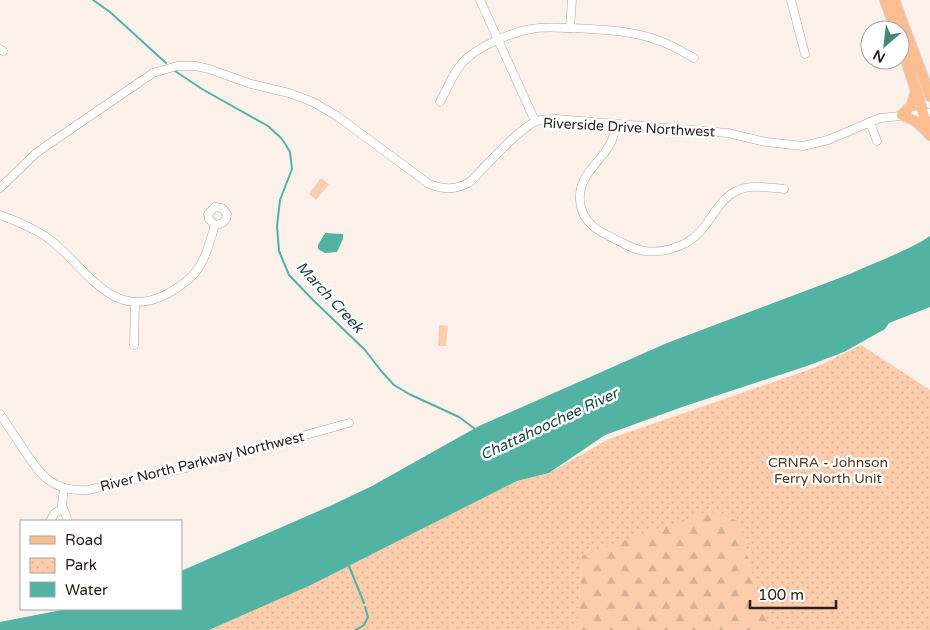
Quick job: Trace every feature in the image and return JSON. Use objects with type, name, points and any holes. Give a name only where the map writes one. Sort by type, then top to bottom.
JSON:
[{"type":"main road","points":[[885,0],[892,20]]},
{"type":"main road","points":[[894,0],[930,96]]},
{"type":"main road","points":[[910,70],[927,113],[930,134]]},
{"type":"main road","points":[[916,89],[912,105],[903,115],[916,120],[930,134]]},
{"type":"street","points":[[480,0],[535,121]]},
{"type":"street","points":[[570,28],[572,0]]},
{"type":"street","points":[[791,0],[805,54]]},
{"type":"street","points":[[440,102],[462,64],[480,49],[514,33],[531,28],[613,30],[636,34],[660,41],[694,58]]},
{"type":"street","name":"Riverside Drive Northwest","points":[[0,188],[48,144],[142,79],[159,71],[177,66],[209,69],[251,84],[288,93],[313,102],[336,116],[429,184],[451,189],[461,187],[470,182],[519,133],[535,121],[556,120],[728,133],[766,142],[803,146],[828,140],[870,122],[903,115],[927,113]]},
{"type":"street","points":[[870,122],[878,141]]},
{"type":"street","points":[[614,125],[615,134],[612,143],[582,181],[580,203],[584,216],[594,228],[633,248],[658,252],[686,242],[706,227],[724,199],[739,189],[754,187],[784,189]]},
{"type":"street","points":[[0,215],[22,223],[48,238],[108,294],[121,300],[135,302],[148,301],[163,296],[192,278],[200,269],[206,257],[215,225]]},
{"type":"street","points":[[134,345],[135,302]]},
{"type":"street","name":"River North Parkway Northwest","points":[[0,414],[39,471],[50,482],[76,491],[190,467],[349,423]]},
{"type":"street","points":[[64,488],[62,509],[68,520]]},
{"type":"street","points":[[51,520],[55,513],[62,509]]},
{"type":"green space","points":[[321,178],[329,184],[316,200],[309,194]]},
{"type":"green space","points":[[439,325],[448,326],[446,346],[438,346]]},
{"type":"green space","name":"CRNRA - Johnson Ferry North Unit","points":[[861,345],[930,390],[930,630],[770,630],[744,546],[741,522],[709,511],[582,556],[577,630],[209,630],[311,585],[517,481],[549,473],[609,439],[814,368]]},
{"type":"green space","points":[[927,440],[930,630],[577,630],[582,556],[578,536]]},
{"type":"water","points":[[325,233],[343,234],[343,239],[337,252],[325,253],[318,249],[318,245]]},
{"type":"water","name":"Chattahoochee River","points":[[930,236],[930,307],[889,323],[885,329],[844,352],[605,435],[549,473],[517,481],[311,585],[209,630],[0,630],[0,622],[62,610],[182,610],[182,571],[372,486],[479,426],[667,343],[850,274],[921,242]]},
{"type":"waterway","name":"March Creek","points":[[93,0],[110,12],[166,63]]},
{"type":"waterway","name":"March Creek","points":[[175,71],[202,89],[268,126],[281,138],[290,152],[292,169],[280,200],[277,226],[279,251],[289,275],[365,350],[394,385],[459,417],[475,429]]},
{"type":"waterway","points":[[349,566],[364,603]]},
{"type":"waterway","points":[[356,630],[364,625],[368,617],[365,607]]}]
